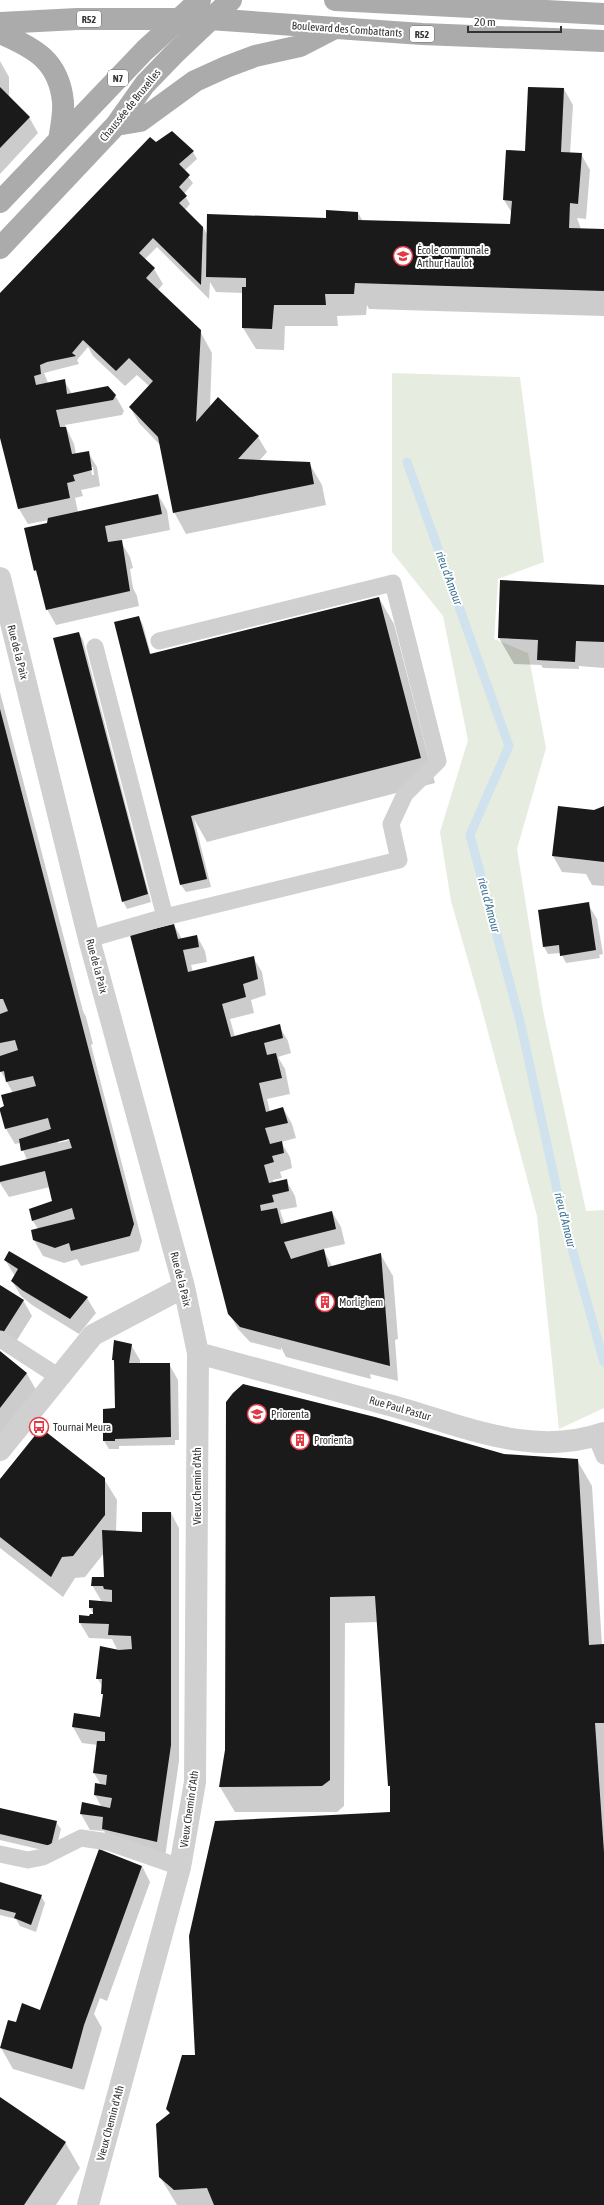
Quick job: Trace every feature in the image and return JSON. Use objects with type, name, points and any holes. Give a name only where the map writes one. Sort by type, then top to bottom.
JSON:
[{"type":"main road","name":"N7","points":[[0,202],[145,50],[200,0]]},
{"type":"main road","name":"Chaussée de Bruxelles","points":[[0,248],[116,126],[145,84],[209,19],[231,0]]},
{"type":"main road","points":[[335,0],[604,14]]},
{"type":"main road","name":"R52","points":[[0,23],[77,19],[209,19]]},
{"type":"main road","name":"Boulevard des Combattants","points":[[209,19],[333,29],[510,39],[604,41]]},
{"type":"main road","points":[[116,126],[140,121],[195,82],[226,67],[255,56],[300,46],[333,29]]},
{"type":"main road","points":[[0,33],[17,40],[44,56],[53,70],[63,103],[59,140]]},
{"type":"street","name":"Rue de la Paix","points":[[0,578],[89,939],[184,1286],[198,1353]]},
{"type":"street","points":[[0,1450],[92,1335],[184,1286]]},
{"type":"street","name":"Rue Paul Pastur","points":[[198,1353],[415,1412],[500,1438],[550,1443],[600,1434]]},
{"type":"street","name":"Vieux Chemin d'Ath","points":[[88,2205],[180,1867],[196,1782],[198,1353]]},
{"type":"lane","points":[[89,939],[165,917],[399,860],[391,824],[405,794],[438,761],[393,583],[160,641]]},
{"type":"lane","points":[[95,647],[165,917]]},
{"type":"lane","points":[[0,1339],[59,1376]]},
{"type":"lane","points":[[600,1434],[604,1456]]},
{"type":"lane","points":[[0,1854],[28,1860],[43,1857],[81,1838],[108,1842],[180,1867]]},
{"type":"shaded area","points":[[392,373],[520,377],[544,562],[498,579],[494,639],[528,653],[546,748],[517,849],[543,1011],[586,1211],[604,1210],[604,1408],[559,1429],[537,1216],[480,1002],[451,901],[440,832],[468,740],[443,616],[392,552]]},
{"type":"building","points":[[0,87],[30,117],[0,148]]},
{"type":"building","points":[[528,87],[564,88],[561,152],[582,153],[578,204],[570,203],[569,228],[604,229],[604,291],[355,283],[354,294],[325,294],[326,305],[274,305],[272,329],[242,328],[242,287],[246,287],[246,278],[206,277],[207,214],[326,218],[326,210],[358,212],[358,220],[510,224],[512,201],[503,200],[506,150],[525,151]]},
{"type":"building","points":[[172,131],[194,151],[179,164],[190,175],[179,187],[187,196],[179,203],[203,227],[201,285],[153,238],[139,253],[155,268],[146,278],[201,330],[196,422],[218,397],[259,436],[238,459],[310,462],[314,484],[173,513],[158,437],[129,407],[153,381],[129,358],[116,371],[83,340],[72,353],[76,356],[47,362],[40,365],[41,374],[34,376],[36,385],[65,379],[67,394],[108,386],[116,395],[113,400],[56,410],[60,427],[66,427],[72,454],[89,451],[92,470],[73,475],[75,481],[67,483],[70,498],[18,509],[0,438],[0,293],[150,137],[156,142]]},
{"type":"building","points":[[158,494],[162,514],[105,526],[108,542],[122,540],[130,591],[46,610],[36,570],[34,571],[24,528],[47,523],[48,518]]},
{"type":"building","points":[[500,580],[604,585],[604,642],[576,641],[575,662],[537,660],[538,640],[498,638]]},
{"type":"building","points":[[379,597],[421,758],[191,816],[207,879],[180,885],[114,622],[139,616],[150,654]]},
{"type":"building","points":[[79,632],[148,894],[122,902],[53,638]]},
{"type":"building","points":[[0,709],[134,1224],[130,1236],[71,1251],[69,1243],[55,1248],[33,1240],[31,1230],[75,1219],[72,1208],[32,1221],[29,1209],[52,1201],[45,1171],[0,1182],[0,1166],[72,1148],[69,1139],[21,1151],[19,1139],[51,1129],[48,1118],[5,1129],[0,1111],[0,1108],[4,1106],[1,1095],[36,1086],[33,1076],[6,1082],[4,1071],[0,1072],[0,1056],[18,1050],[15,1040],[0,1043],[0,1014],[8,1011],[3,999],[0,999]]},
{"type":"building","points":[[558,806],[594,810],[604,806],[604,862],[552,856]]},
{"type":"building","points":[[589,902],[596,950],[560,956],[559,945],[543,947],[538,910]]},
{"type":"building","points":[[174,924],[178,939],[197,935],[199,947],[183,950],[188,972],[254,956],[258,979],[243,984],[246,997],[222,1004],[231,1037],[280,1024],[283,1038],[264,1043],[267,1055],[276,1053],[282,1078],[259,1083],[266,1112],[283,1107],[288,1123],[265,1128],[270,1144],[282,1141],[284,1153],[272,1156],[274,1162],[264,1165],[269,1183],[287,1179],[289,1191],[272,1195],[274,1202],[260,1205],[261,1211],[277,1208],[281,1224],[332,1211],[336,1229],[284,1242],[291,1259],[324,1249],[328,1267],[381,1253],[390,1366],[240,1327],[228,1314],[130,935]]},
{"type":"building","points":[[9,1251],[88,1297],[70,1319],[22,1290],[11,1281],[18,1269],[4,1260]]},
{"type":"building","points":[[0,1285],[24,1300],[3,1333],[0,1331]]},
{"type":"building","points":[[114,1340],[132,1344],[129,1363],[170,1363],[171,1437],[115,1439],[115,1441],[103,1441],[103,1409],[115,1408],[114,1360],[112,1360]]},
{"type":"building","points":[[0,1351],[27,1373],[0,1408]]},
{"type":"building","points":[[243,1384],[375,1417],[504,1454],[578,1459],[589,1645],[604,1644],[604,1723],[595,1723],[604,1852],[604,2205],[214,2205],[207,2188],[174,2190],[159,2177],[156,2124],[170,2113],[166,2109],[182,2055],[195,2055],[189,1936],[215,1821],[390,1812],[390,1786],[388,1786],[375,1596],[330,1597],[330,1780],[322,1786],[219,1787],[225,1750],[226,1402]]},
{"type":"building","points":[[41,1428],[105,1478],[105,1515],[73,1556],[62,1557],[51,1577],[0,1537],[0,1479]]},
{"type":"building","points":[[142,1512],[171,1512],[171,1745],[157,1842],[102,1829],[103,1817],[80,1814],[82,1802],[110,1808],[112,1798],[94,1795],[95,1783],[106,1785],[107,1775],[93,1773],[97,1741],[105,1741],[105,1732],[72,1727],[74,1713],[100,1717],[103,1694],[101,1694],[102,1679],[96,1679],[100,1646],[119,1650],[132,1649],[131,1636],[108,1635],[109,1624],[79,1623],[79,1615],[89,1616],[90,1614],[93,1614],[93,1608],[89,1608],[89,1600],[112,1602],[112,1590],[104,1589],[103,1586],[91,1586],[92,1577],[104,1577],[102,1530],[142,1532]]},
{"type":"building","points":[[0,1808],[57,1821],[51,1846],[0,1834]]},
{"type":"building","points":[[99,1849],[142,1866],[84,2025],[72,2069],[0,2048],[8,2020],[16,2022],[22,2003],[40,2010]]},
{"type":"building","points":[[0,1882],[42,1895],[31,1925],[14,1918],[16,1913],[0,1909]]},
{"type":"building","points":[[0,2097],[66,2142],[24,2205],[0,2205]]},
{"type":"waterway","name":"rieu d'Amour","points":[[407,462],[509,746],[470,835],[520,1021],[562,1213],[604,1362]]},
{"type":"place","name":"École communale Arthur Haulot","points":[[403,256]]},
{"type":"place","name":"Morlighem","points":[[325,1302]]},
{"type":"place","name":"Priorenta","points":[[257,1414]]},
{"type":"place","name":"Tournai Meura","points":[[39,1427]]},
{"type":"place","name":"Prorienta","points":[[300,1440]]}]
